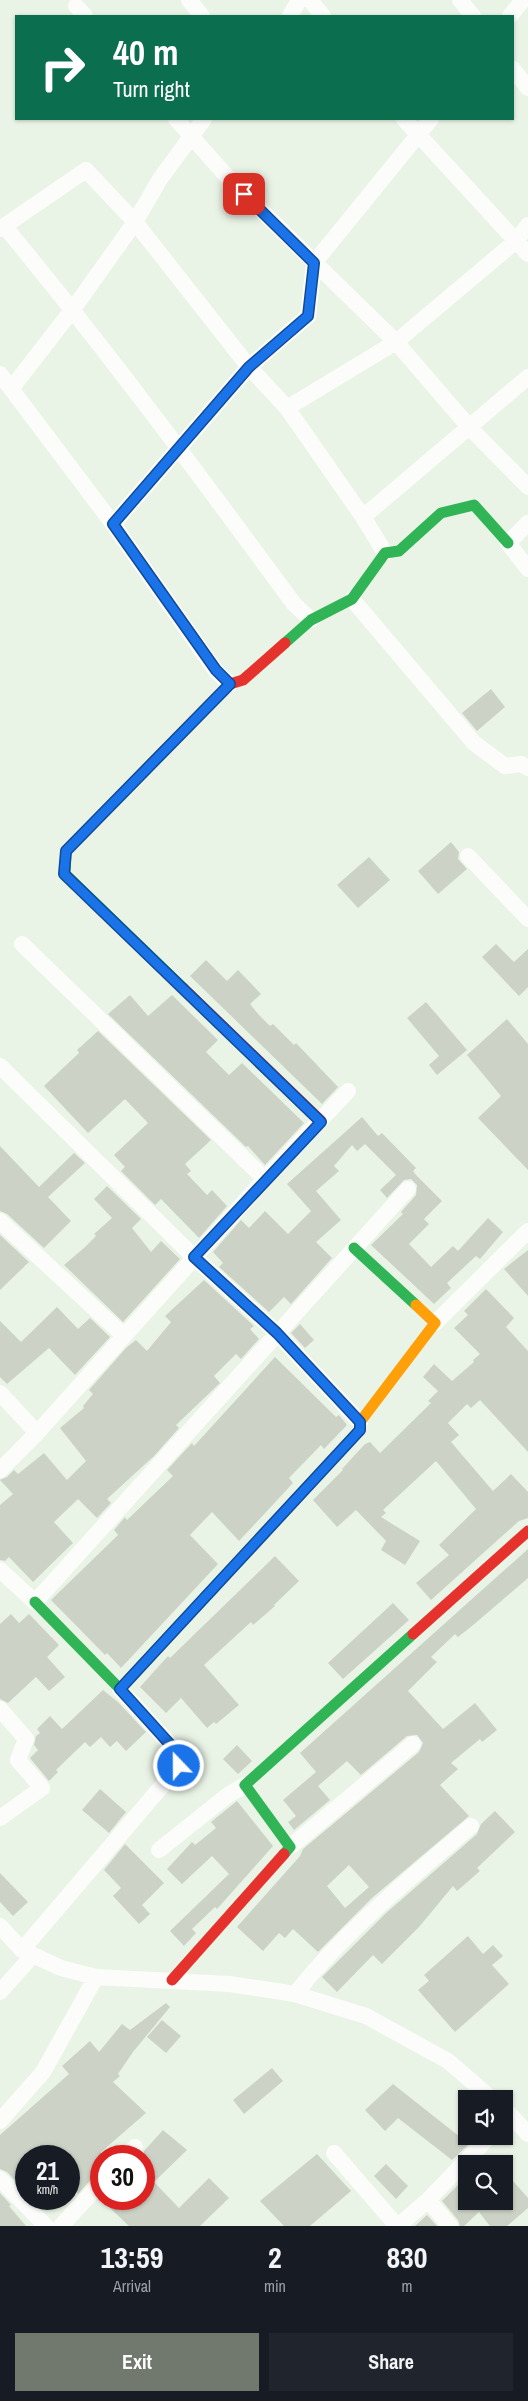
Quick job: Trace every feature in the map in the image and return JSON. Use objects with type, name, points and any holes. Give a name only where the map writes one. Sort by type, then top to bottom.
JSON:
[{"type":"street","points":[[188,0],[201,15]]},
{"type":"street","points":[[291,15],[300,0]]},
{"type":"street","points":[[310,0],[322,15]]},
{"type":"street","points":[[460,0],[472,15]]},
{"type":"street","points":[[511,15],[523,0]]},
{"type":"street","points":[[514,70],[528,88]]},
{"type":"street","points":[[177,120],[230,180],[396,342],[470,428],[528,487]]},
{"type":"street","points":[[11,389],[73,309],[135,222],[160,180],[203,120]]},
{"type":"street","points":[[405,120],[528,254]]},
{"type":"street","points":[[113,524],[249,367],[308,316],[314,263],[430,120]]},
{"type":"street","points":[[311,620],[294,604],[179,446],[73,309],[3,228],[86,170],[135,222],[249,367],[286,408],[364,517],[384,553]]},
{"type":"street","points":[[286,408],[396,342],[516,241],[528,225]]},
{"type":"street","points":[[0,374],[113,524],[216,670],[230,684]]},
{"type":"street","points":[[364,517],[528,377]]},
{"type":"street","points":[[321,1122],[64,874],[66,851],[230,684],[243,680],[311,620],[352,599],[384,553],[399,551],[441,513],[474,505],[528,569]]},
{"type":"street","points":[[508,543],[528,524]]},
{"type":"street","points":[[352,599],[474,743],[505,766],[521,764],[528,768]]},
{"type":"street","points":[[468,856],[528,919]]},
{"type":"street","points":[[22,944],[265,1179]]},
{"type":"street","points":[[0,1066],[194,1257],[277,1333],[360,1422]]},
{"type":"street","points":[[0,1470],[37,1433],[123,1335],[348,1091]]},
{"type":"street","points":[[35,1602],[408,1189]]},
{"type":"street","points":[[0,1221],[123,1335]]},
{"type":"street","points":[[120,1689],[360,1430],[360,1422],[435,1323],[528,1231]]},
{"type":"street","points":[[354,1248],[435,1323]]},
{"type":"street","points":[[0,1393],[37,1433]]},
{"type":"street","points":[[159,1850],[228,1795],[245,1785],[528,1531]]},
{"type":"street","points":[[0,1570],[35,1602],[120,1689],[176,1751],[179,1766],[28,1952],[0,1992]]},
{"type":"street","points":[[0,1708],[26,1739],[18,1760],[42,1788],[0,1818]]},
{"type":"street","points":[[172,1980],[290,1847],[413,1744]]},
{"type":"street","points":[[245,1785],[290,1847]]},
{"type":"street","points":[[295,1994],[315,1968],[382,1902],[471,1826]]},
{"type":"street","points":[[0,1926],[28,1952],[61,1968],[96,1977],[230,1984],[295,1994],[366,2016],[448,2061],[482,2090]]},
{"type":"street","points":[[0,2121],[44,2072],[96,1977]]},
{"type":"street","points":[[513,2121],[528,2134]]},
{"type":"street","points":[[334,2153],[398,2226],[428,2200],[481,2145]]},
{"type":"street","points":[[0,2179],[46,2226]]},
{"type":"street","points":[[61,2226],[90,2195]]},
{"type":"street","points":[[428,2200],[450,2226]]},
{"type":"building","points":[[491,689],[505,707],[477,731],[462,713]]},
{"type":"building","points":[[451,842],[459,852],[458,859],[467,869],[438,894],[418,871]]},
{"type":"building","points":[[369,857],[390,880],[358,908],[337,885]]},
{"type":"building","points":[[496,944],[514,962],[528,949],[528,987],[519,996],[482,957]]},
{"type":"building","points":[[206,960],[227,981],[238,970],[261,994],[250,1004],[259,1015],[270,1026],[273,1024],[294,1045],[296,1043],[338,1087],[322,1104],[190,976]]},
{"type":"building","points":[[130,995],[148,1016],[172,995],[218,1040],[206,1052],[229,1075],[242,1063],[304,1123],[265,1165],[248,1146],[246,1147],[108,1014]]},
{"type":"building","points":[[426,1002],[467,1050],[437,1075],[429,1065],[439,1056],[407,1018]]},
{"type":"building","points":[[507,1019],[528,1044],[528,1170],[478,1118],[501,1096],[467,1055]]},
{"type":"building","points":[[98,1031],[211,1140],[185,1164],[191,1171],[187,1174],[207,1195],[212,1190],[227,1206],[199,1238],[161,1199],[155,1205],[121,1171],[125,1167],[114,1155],[148,1123],[125,1099],[88,1133],[44,1086],[79,1053],[77,1050]]},
{"type":"building","points":[[362,1117],[378,1136],[382,1133],[416,1168],[413,1171],[416,1175],[442,1201],[424,1219],[429,1224],[409,1244],[431,1267],[453,1246],[458,1251],[488,1218],[503,1232],[480,1259],[476,1256],[447,1283],[451,1288],[434,1304],[371,1245],[403,1214],[401,1212],[416,1195],[417,1185],[411,1179],[404,1180],[387,1198],[380,1190],[396,1175],[365,1144],[357,1151],[352,1145],[334,1166],[339,1171],[316,1191],[341,1220],[316,1242],[332,1258],[291,1304],[284,1297],[269,1312],[219,1267],[223,1263],[213,1252],[241,1220],[249,1228],[265,1211],[288,1234],[311,1211],[287,1184]]},
{"type":"building","points":[[0,1146],[39,1187],[74,1153],[85,1163],[48,1197],[71,1221],[44,1248],[7,1214],[0,1211]]},
{"type":"building","points":[[107,1186],[141,1219],[132,1228],[151,1252],[161,1241],[180,1259],[123,1322],[64,1265],[85,1247],[96,1236],[94,1234],[112,1218],[94,1199]]},
{"type":"building","points":[[0,1235],[29,1262],[0,1290]]},
{"type":"building","points":[[528,1250],[528,1296],[504,1269]]},
{"type":"building","points":[[204,1280],[254,1326],[250,1329],[259,1339],[241,1359],[236,1354],[214,1376],[220,1383],[176,1425],[179,1428],[154,1456],[107,1499],[111,1503],[97,1518],[78,1499],[54,1522],[73,1543],[33,1582],[9,1557],[5,1561],[0,1560],[0,1505],[13,1494],[0,1480],[7,1477],[14,1470],[18,1474],[44,1453],[67,1480],[86,1461],[60,1428],[84,1408],[83,1406],[93,1394],[89,1390],[126,1348],[136,1340],[147,1351],[171,1322],[165,1316]]},
{"type":"building","points":[[486,1289],[514,1318],[506,1327],[528,1351],[528,1452],[480,1400],[471,1408],[467,1404],[448,1423],[459,1435],[451,1442],[493,1491],[511,1474],[528,1492],[528,1518],[519,1521],[431,1600],[416,1583],[449,1555],[439,1545],[476,1509],[436,1461],[383,1510],[386,1513],[381,1517],[420,1541],[405,1565],[381,1550],[386,1541],[356,1510],[337,1527],[313,1500],[343,1470],[365,1444],[370,1442],[380,1453],[431,1403],[428,1401],[438,1391],[423,1377],[434,1364],[452,1381],[474,1362],[473,1360],[480,1354],[454,1328],[468,1315],[464,1311]]},
{"type":"building","points":[[57,1307],[78,1329],[90,1318],[110,1337],[75,1375],[49,1348],[7,1384],[0,1377],[0,1321],[21,1342]]},
{"type":"building","points":[[300,1324],[314,1340],[305,1348],[291,1333]]},
{"type":"building","points":[[275,1357],[336,1417],[339,1415],[347,1425],[324,1449],[321,1445],[289,1478],[293,1483],[239,1541],[212,1512],[190,1535],[218,1564],[121,1668],[107,1653],[105,1655],[51,1600],[118,1535],[114,1530],[125,1517],[127,1520],[173,1476],[167,1470],[192,1443],[194,1446]]},
{"type":"building","points":[[528,1549],[528,1578],[458,1637],[455,1634],[431,1657],[437,1662],[408,1691],[443,1729],[475,1703],[497,1730],[482,1742],[480,1739],[451,1763],[458,1769],[440,1785],[469,1816],[372,1898],[318,1952],[293,1929],[285,1938],[279,1933],[263,1951],[237,1927],[300,1856],[303,1849],[419,1752],[423,1743],[417,1735],[407,1736],[361,1775],[347,1761],[318,1786],[330,1800],[294,1830],[288,1822],[296,1816],[283,1800],[316,1772],[300,1753]],"holes":[[[349,1865],[369,1887],[345,1908],[327,1886]]]},
{"type":"building","points":[[275,1556],[299,1581],[275,1606],[253,1625],[251,1622],[204,1665],[239,1705],[216,1724],[214,1722],[207,1728],[181,1698],[166,1713],[140,1687],[168,1656],[170,1658]]},
{"type":"building","points":[[393,1603],[409,1620],[343,1679],[328,1663]]},
{"type":"building","points":[[11,1614],[19,1623],[29,1614],[59,1645],[47,1657],[65,1677],[49,1691],[36,1677],[8,1703],[0,1699],[0,1624]]},
{"type":"building","points":[[103,1690],[118,1702],[146,1732],[126,1751],[117,1741],[110,1747],[101,1737],[90,1747],[85,1742],[56,1770],[58,1772],[49,1781],[30,1758],[38,1750],[34,1745],[36,1736],[40,1733],[37,1729],[50,1716],[62,1729]]},
{"type":"building","points":[[237,1745],[252,1761],[238,1774],[223,1759]]},
{"type":"building","points":[[100,1789],[126,1812],[109,1833],[82,1810]]},
{"type":"building","points":[[237,1801],[273,1846],[217,1909],[215,1907],[192,1929],[196,1933],[184,1946],[170,1931],[229,1874],[212,1856],[182,1884],[167,1869],[192,1842],[195,1845],[216,1828],[211,1822]]},
{"type":"building","points":[[495,1811],[515,1832],[477,1868],[480,1871],[457,1891],[453,1886],[419,1927],[382,1964],[373,1955],[337,1992],[322,1977],[386,1913],[477,1834],[481,1824]]},
{"type":"building","points":[[125,1844],[164,1883],[142,1905],[150,1914],[139,1924],[113,1896],[121,1888],[104,1870]]},
{"type":"building","points":[[0,1873],[28,1902],[13,1916],[0,1902]]},
{"type":"building","points":[[468,1936],[483,1954],[493,1945],[503,1956],[492,1965],[509,1984],[455,2032],[418,1990],[429,1981],[424,1975]]},
{"type":"building","points":[[166,2003],[170,2007],[133,2052],[118,2074],[120,2076],[113,2082],[146,2113],[109,2145],[90,2145],[90,2180],[80,2192],[80,2145],[15,2145],[15,2180],[7,2172],[0,2169],[0,2135],[69,2074],[62,2066],[90,2041],[99,2052],[122,2024],[130,2030]]},
{"type":"building","points":[[162,2020],[181,2036],[166,2053],[147,2037]]},
{"type":"building","points":[[272,2068],[283,2081],[244,2114],[233,2100]]},
{"type":"building","points":[[393,2084],[458,2135],[458,2145],[468,2145],[452,2160],[398,2118],[385,2131],[365,2110]]},
{"type":"building","points":[[163,2130],[187,2150],[155,2181],[155,2145],[149,2145]]},
{"type":"building","points":[[317,2154],[351,2191],[310,2226],[284,2226],[260,2201]]},
{"type":"building","points":[[386,2164],[408,2186],[396,2199],[374,2176]]},
{"type":"building","points":[[209,2178],[229,2198],[200,2226],[129,2226],[112,2210],[155,2210],[155,2183],[179,2208]]},
{"type":"building","points":[[513,2181],[528,2198],[528,2208],[507,2226],[490,2226],[479,2212],[464,2226],[460,2226],[458,2220],[442,2201],[458,2185],[458,2210],[513,2210]]},
{"type":"building","points":[[0,2193],[11,2205],[9,2206],[26,2226],[0,2226]]},
{"type":"building","points":[[427,2215],[437,2226],[415,2226]]},
{"type":"traffic: fast","points":[[285,643],[311,620],[352,599],[385,553],[399,551],[441,513],[474,505],[508,543]]},
{"type":"traffic: fast","points":[[152,763],[66,851],[65,874],[183,988]]},
{"type":"traffic: fast","points":[[354,1248],[416,1305]]},
{"type":"traffic: fast","points":[[35,1602],[120,1689],[221,1580]]},
{"type":"traffic: fast","points":[[284,1854],[290,1847],[245,1785],[413,1634]]},
{"type":"traffic: slow","points":[[221,1580],[360,1430],[360,1422],[435,1323],[416,1305]]},
{"type":"traffic: jam","points":[[152,763],[230,684],[243,680],[285,643]]},
{"type":"traffic: jam","points":[[183,988],[321,1121]]},
{"type":"traffic: jam","points":[[413,1634],[528,1531]]},
{"type":"traffic: jam","points":[[172,1980],[284,1854]]},
{"type":"route","points":[[179,1766],[176,1751],[120,1689],[360,1430],[360,1422],[277,1333],[194,1257],[265,1179],[321,1122],[64,874],[66,851],[230,684],[216,670],[113,524],[249,367],[308,316],[314,263],[244,194]]}]
